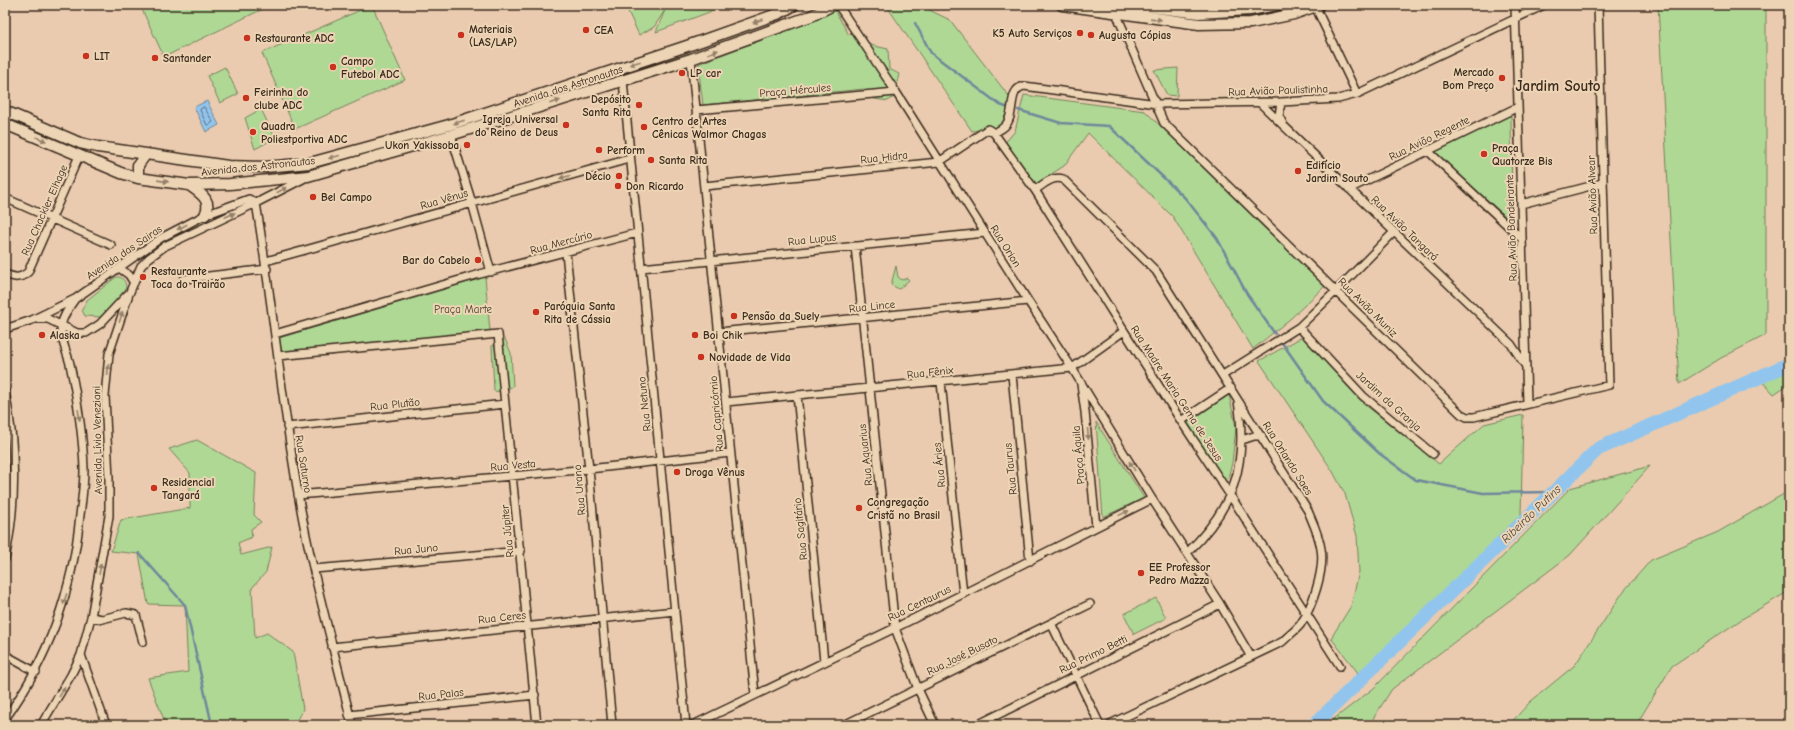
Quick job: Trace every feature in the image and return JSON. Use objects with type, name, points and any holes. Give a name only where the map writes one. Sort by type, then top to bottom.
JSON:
[{"type":"main road","name":"Avenida dos Astronautas","points":[[5,111],[80,143],[228,166],[265,167],[310,163],[449,125],[687,46],[780,13],[794,5]]},
{"type":"main road","name":"Avenida dos Astronautas","points":[[5,124],[79,156],[121,173],[138,178],[189,185],[230,184],[308,176],[451,135],[691,60],[811,16],[833,5]]},
{"type":"main road","points":[[1062,5],[1199,24],[1251,22],[1294,14],[1317,6]]},
{"type":"main road","points":[[1134,5],[1199,13],[1250,10],[1276,5]]},
{"type":"main road","points":[[138,178],[138,165],[146,154]]},
{"type":"main road","points":[[189,185],[204,196],[208,202],[208,210],[205,215]]},
{"type":"street","name":"Rua Orion","points":[[838,5],[896,92],[938,162],[1099,410],[1152,499],[1220,604],[1251,657]]},
{"type":"street","name":"Rua Avião Bandeirante","points":[[1515,5],[1527,403]]},
{"type":"street","name":"Rua Avião Paulistinha","points":[[994,133],[1005,126],[1012,107],[1015,90],[1018,87],[1024,86],[1157,104],[1281,102],[1338,99],[1357,94],[1544,5]]},
{"type":"street","name":"Rua Avião Alvear","points":[[1598,5],[1609,385]]},
{"type":"street","points":[[1317,6],[1357,94]]},
{"type":"street","name":"Rua Avião Muniz","points":[[1116,13],[1164,123],[1467,417],[1474,417],[1527,403],[1609,385]]},
{"type":"street","name":"Rua Capricórnio","points":[[691,60],[755,694]]},
{"type":"street","name":"Rua Netuno","points":[[623,81],[629,159],[661,461],[686,725]]},
{"type":"street","name":"Praça Hércules","points":[[696,110],[896,92]]},
{"type":"street","name":"Rua Avião Tangará","points":[[1260,102],[1284,128],[1511,344],[1525,365]]},
{"type":"street","points":[[1281,102],[1280,116],[1284,128]]},
{"type":"street","name":"Rua Avião Regente","points":[[1349,189],[1518,107]]},
{"type":"street","name":"Rua Hidra","points":[[704,186],[938,162],[988,129],[994,133]]},
{"type":"street","name":"Rua Madre Maria Gema de Jesus","points":[[994,133],[1035,190],[1181,421],[1230,494],[1340,666]]},
{"type":"street","points":[[275,334],[491,272],[451,135]]},
{"type":"street","points":[[1427,150],[1522,239]]},
{"type":"street","name":"Rua Chackler Elhage","points":[[5,274],[14,278],[21,278],[28,272],[79,156]]},
{"type":"street","name":"Rua Vênus","points":[[184,279],[266,265],[472,203],[629,159]]},
{"type":"street","name":"Avenida Lívio Veneziani","points":[[41,725],[81,656],[91,617],[109,516],[109,479],[105,396],[109,354],[129,294],[142,266],[158,250],[195,230],[256,203],[308,176]]},
{"type":"street","name":"Rua Orlando Saes","points":[[1035,190],[1052,179],[1058,177],[1063,178],[1156,271],[1262,436],[1308,511],[1318,536],[1322,564],[1307,613],[1299,625],[1282,642],[1108,725]]},
{"type":"street","points":[[1521,204],[1602,183]]},
{"type":"street","points":[[5,198],[111,245]]},
{"type":"street","name":"Avenida das Sairas","points":[[5,329],[32,320],[75,299],[161,238],[205,215],[249,199],[256,203]]},
{"type":"street","name":"Rua Saturno","points":[[256,203],[298,495],[332,647],[352,725]]},
{"type":"street","points":[[1223,375],[1299,326],[1394,232]]},
{"type":"street","name":"Rua Mercúrio","points":[[491,272],[637,233]]},
{"type":"street","name":"Rua Lupus","points":[[641,268],[985,233]]},
{"type":"street","name":"Rua Aquarius","points":[[855,246],[895,628],[918,689],[935,725]]},
{"type":"street","name":"Rua Urano","points":[[566,253],[589,469],[601,619],[612,725]]},
{"type":"street","points":[[119,268],[129,275],[134,283]]},
{"type":"street","points":[[32,320],[48,319],[77,333],[86,333],[103,321],[129,294]]},
{"type":"street","points":[[5,719],[36,672],[57,624],[69,587],[77,547],[84,471],[82,436],[70,363],[61,334],[61,325],[68,309],[75,299]]},
{"type":"street","name":"Rua Lince","points":[[719,332],[1028,302]]},
{"type":"street","name":"Jardim da Granja","points":[[1299,326],[1363,396],[1433,454]]},
{"type":"street","name":"Rua Fênix","points":[[726,402],[1072,368],[1124,331]]},
{"type":"street","name":"Rua Júpiter","points":[[278,356],[498,334],[538,725]]},
{"type":"street","points":[[1511,344],[1525,338]]},
{"type":"street","name":"Rua Taurus","points":[[1012,375],[1030,561]]},
{"type":"street","name":"Rua Áries","points":[[941,382],[962,594]]},
{"type":"street","name":"Praça Áquila","points":[[1081,382],[1086,412],[1096,527]]},
{"type":"street","points":[[1181,421],[1231,388]]},
{"type":"street","points":[[5,391],[11,419],[14,463],[11,530],[5,559]]},
{"type":"street","name":"Rua Sagitário","points":[[797,395],[824,661]]},
{"type":"street","points":[[1187,553],[1203,538],[1218,518],[1230,494],[1238,473],[1242,440],[1238,399]]},
{"type":"street","name":"Rua Plutão","points":[[287,426],[505,404]]},
{"type":"street","points":[[1086,412],[1099,410]]},
{"type":"street","points":[[1242,440],[1254,436],[1262,436]]},
{"type":"street","name":"Rua Vesta","points":[[298,495],[589,469],[730,453]]},
{"type":"street","name":"Rua Centaurus","points":[[693,725],[895,628],[1152,499]]},
{"type":"street","name":"Rua Juno","points":[[314,569],[520,551]]},
{"type":"street","name":"Rua José Busato","points":[[844,725],[1090,604]]},
{"type":"street","name":"Rua Primo Betti","points":[[977,725],[1220,604]]},
{"type":"street","name":"Rua Ceres","points":[[332,647],[675,612]]},
{"type":"street","points":[[91,617],[102,620],[126,613],[136,615],[143,642]]},
{"type":"street","points":[[1051,623],[1075,676],[1100,725]]},
{"type":"street","points":[[5,655],[36,672]]},
{"type":"street","points":[[81,656],[106,725]]},
{"type":"street","name":"Rua Palas","points":[[349,715],[535,695]]},
{"type":"green space","points":[[140,5],[271,5],[164,57]]},
{"type":"green space","name":"Campo Futebol ADC","points":[[372,5],[405,80],[295,129],[262,53]]},
{"type":"green space","points":[[625,5],[728,5],[656,32],[665,10],[654,27],[639,35]]},
{"type":"green space","points":[[886,5],[919,5],[950,20],[1011,99],[1001,127],[972,131]]},
{"type":"green space","points":[[1658,5],[1766,5],[1766,335],[1721,358],[1679,384]]},
{"type":"green space","points":[[834,9],[849,35],[857,26],[870,45],[888,49],[889,69],[899,74],[896,88],[897,95],[888,101],[868,98],[864,89],[703,105],[698,64],[825,15]]},
{"type":"green space","points":[[225,67],[238,94],[220,103],[207,76]]},
{"type":"green space","points":[[1178,68],[1177,96],[1167,95],[1154,70]]},
{"type":"green space","points":[[1024,95],[1145,111],[1325,286],[1290,319],[1253,349],[1173,217],[1088,133],[1064,166],[1034,185],[1005,143],[1015,131]]},
{"type":"green space","points":[[261,109],[275,138],[255,149],[245,118]]},
{"type":"green space","points":[[1511,115],[1512,222],[1433,151]]},
{"type":"green space","points":[[896,266],[898,277],[902,280],[907,278],[909,280],[899,289],[891,285]]},
{"type":"green space","points":[[116,277],[120,277],[123,280],[126,288],[113,309],[102,317],[85,316],[82,310],[87,300]]},
{"type":"green space","name":"Praça Marte","points":[[485,277],[490,331],[282,354],[279,338]]},
{"type":"green space","points":[[1302,337],[1363,403],[1439,464],[1484,424],[1523,415],[1521,515],[1359,674],[1331,638],[1351,606],[1359,572],[1357,536],[1345,494],[1332,470],[1259,361]]},
{"type":"green space","points":[[505,339],[511,353],[513,386],[503,392],[494,391],[492,346]]},
{"type":"green space","points":[[1789,364],[1789,384],[1774,394],[1759,378]]},
{"type":"green space","points":[[1229,395],[1236,427],[1232,463],[1226,485],[1187,423]]},
{"type":"green space","points":[[1096,422],[1144,498],[1103,517]]},
{"type":"green space","points":[[197,440],[256,473],[254,515],[261,522],[251,529],[252,537],[238,543],[241,555],[272,547],[266,572],[252,588],[255,638],[267,633],[293,652],[303,709],[294,725],[166,725],[148,678],[188,672],[185,605],[148,604],[139,554],[111,551],[121,520],[190,508],[190,473],[169,449]]},
{"type":"green space","points":[[1650,466],[1570,555],[1392,689],[1369,725],[1326,725],[1374,688],[1570,488]]},
{"type":"green space","points":[[1789,491],[1789,591],[1742,619],[1672,666],[1636,725],[1509,725],[1530,702],[1575,665],[1623,592],[1651,560],[1718,532]]},
{"type":"green space","points":[[1156,598],[1166,618],[1134,634],[1124,614]]},
{"type":"water","points":[[207,101],[219,125],[206,132],[194,107]]},
{"type":"waterway","points":[[915,23],[931,53],[1000,105],[1006,107]]},
{"type":"waterway","points":[[1018,110],[1061,123],[1109,126],[1185,198],[1217,238],[1247,294],[1275,334]]},
{"type":"waterway","points":[[1283,344],[1323,401],[1380,454],[1416,480],[1483,493],[1553,492]]},
{"type":"waterway","name":"Ribeirão Putins","points":[[1314,725],[1598,449],[1789,364]]},
{"type":"waterway","points":[[139,553],[185,605],[212,725]]},
{"type":"place","name":"CEA","points":[[586,30]]},
{"type":"place","name":"K5 Auto Serviços","points":[[1080,33]]},
{"type":"place","name":"Materiais (LAS/LAP)","points":[[461,35]]},
{"type":"place","name":"Augusta Cópias","points":[[1091,35]]},
{"type":"place","name":"Restaurante ADC","points":[[247,38]]},
{"type":"place","name":"LIT","points":[[86,56]]},
{"type":"place","name":"Santander","points":[[155,58]]},
{"type":"place","name":"Campo Futebol ADC","points":[[333,67]]},
{"type":"place","name":"LP car","points":[[682,73]]},
{"type":"place","name":"Mercado Bom Preço","points":[[1502,78]]},
{"type":"place","name":"Feirinha do clube ADC","points":[[246,98]]},
{"type":"place","name":"Depósito Santa Rita","points":[[639,105]]},
{"type":"place","name":"Igreja Universal do Reino de Deus","points":[[566,125]]},
{"type":"place","name":"Centro de Artes Cênicas Walmor Chagas","points":[[644,127]]},
{"type":"place","name":"Quadra Poliestportiva ADC","points":[[253,132]]},
{"type":"place","name":"Ukon Yakissoba","points":[[467,145]]},
{"type":"place","name":"Perform","points":[[599,150]]},
{"type":"place","name":"Praça Quatorze Bis","points":[[1484,154]]},
{"type":"place","name":"Santa Rita","points":[[651,160]]},
{"type":"place","name":"Edifício Jardim Souto","points":[[1298,171]]},
{"type":"place","name":"Décio","points":[[619,176]]},
{"type":"place","name":"Don Ricardo","points":[[618,186]]},
{"type":"place","name":"Bel Campo","points":[[313,197]]},
{"type":"place","name":"Bar do Cabelo","points":[[478,260]]},
{"type":"place","name":"Restaurante Toca do Trairão","points":[[143,277]]},
{"type":"place","name":"Paróquia Santa Rita de Cássia","points":[[536,312]]},
{"type":"place","name":"Pensão da Suely","points":[[734,316]]},
{"type":"place","name":"Alaska","points":[[42,335]]},
{"type":"place","name":"Boi Chik","points":[[695,335]]},
{"type":"place","name":"Novidade de Vida","points":[[701,357]]},
{"type":"place","name":"Droga Vênus","points":[[677,472]]},
{"type":"place","name":"Residencial Tangará","points":[[154,488]]},
{"type":"place","name":"Congregação Cristã no Brasil","points":[[859,508]]},
{"type":"place","name":"EE Professor Pedro Mazza","points":[[1141,573]]},
{"type":"district","name":"Jardim Souto","points":[[1558,86]]}]
